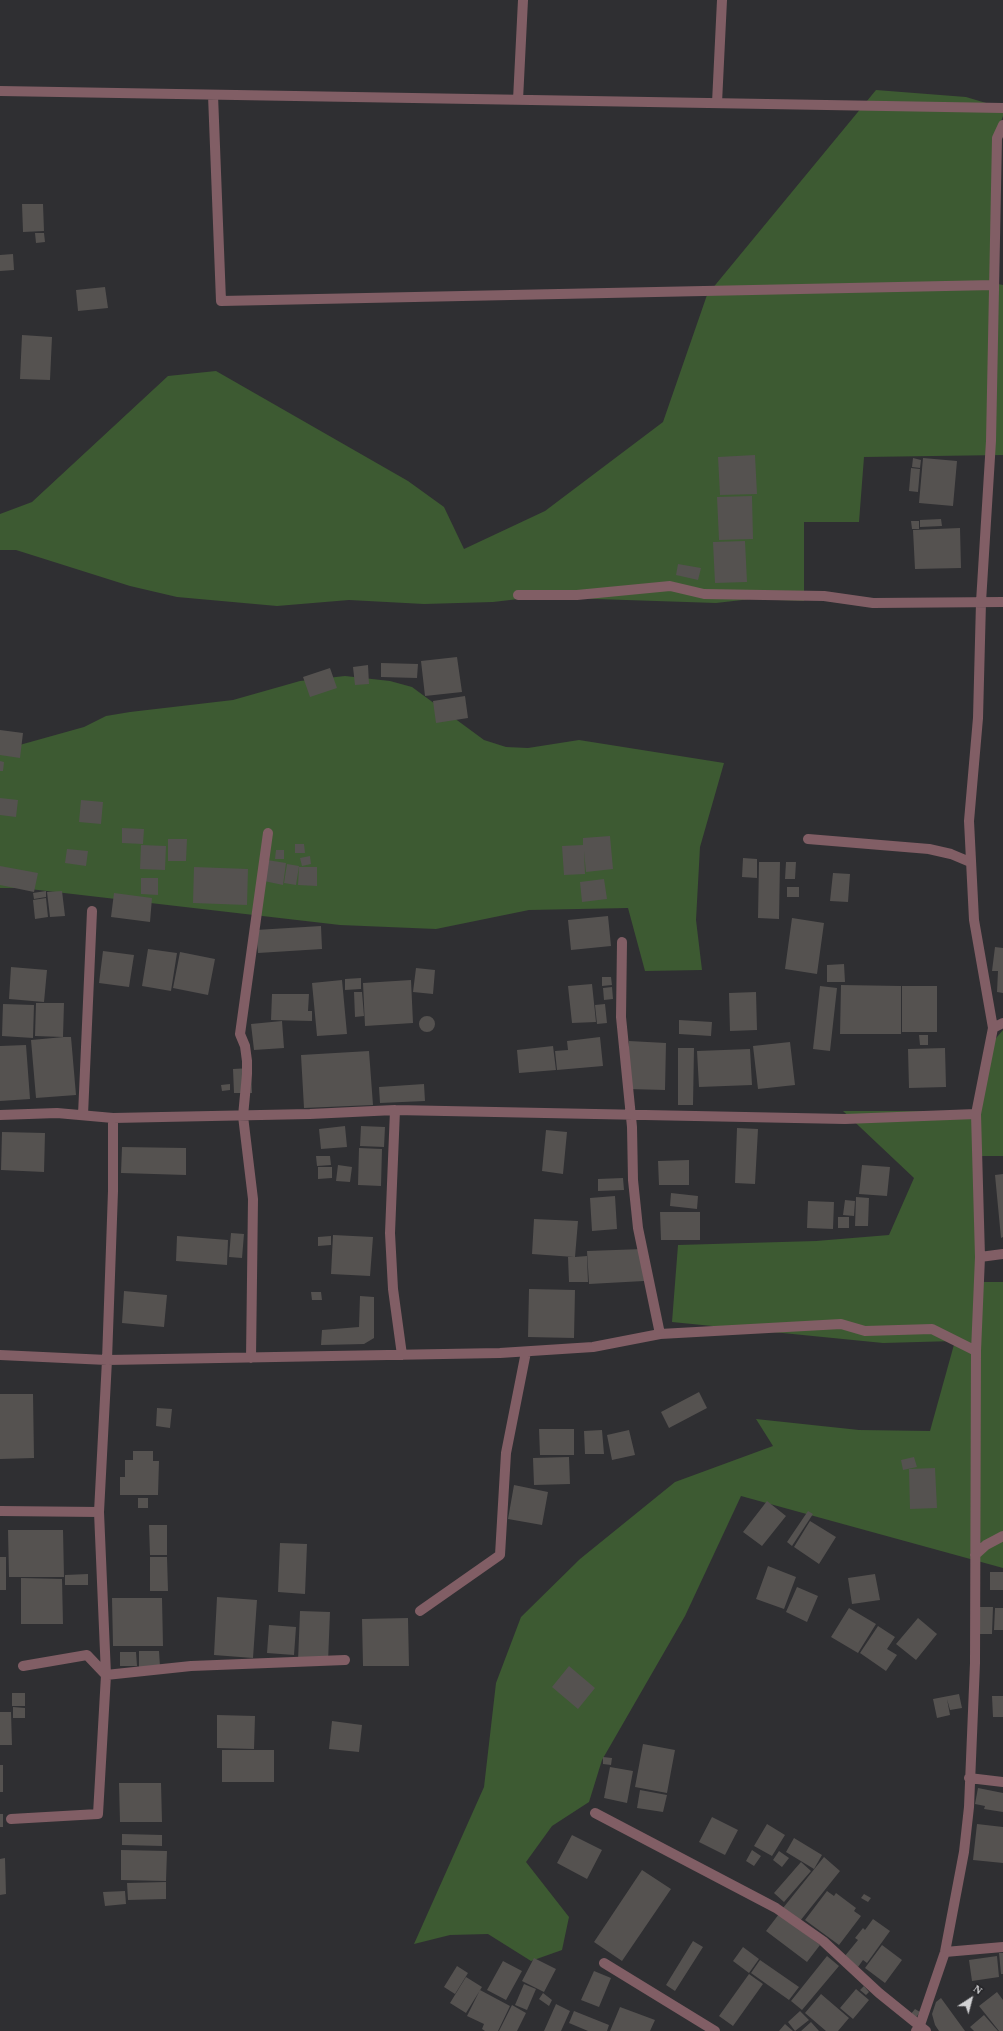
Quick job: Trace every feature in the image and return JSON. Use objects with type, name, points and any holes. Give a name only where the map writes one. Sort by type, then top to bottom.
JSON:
[{"type":"street","points":[[518,100],[523,0]]},
{"type":"street","points":[[717,103],[722,0]]},
{"type":"street","points":[[0,91],[1003,108]]},
{"type":"street","points":[[213,94],[221,301],[994,285]]},
{"type":"street","points":[[595,1812],[776,1908],[822,1941],[921,2029],[945,1952],[964,1852],[969,1807],[969,1778],[975,1663],[976,1351],[980,1257],[976,1114],[993,1028],[974,920],[969,821],[978,718],[981,602],[991,441],[997,138],[1003,125]]},
{"type":"street","points":[[518,594],[577,595],[670,586],[704,594],[824,596],[873,603],[1003,602]]},
{"type":"street","points":[[251,1358],[253,1199],[242,1116],[247,1061],[240,1034],[268,833]]},
{"type":"street","points":[[808,839],[929,849],[951,854],[970,862]]},
{"type":"street","points":[[83,1115],[92,911]]},
{"type":"street","points":[[622,942],[621,1017],[630,1115],[633,1180],[638,1228],[660,1334]]},
{"type":"street","points":[[993,1028],[1003,1023]]},
{"type":"street","points":[[395,1110],[390,1233],[393,1289],[402,1355]]},
{"type":"street","points":[[0,1115],[33,1113],[113,1118],[242,1116],[395,1110],[846,1119],[976,1114]]},
{"type":"street","points":[[11,1818],[98,1814],[106,1675],[100,1512],[113,1191],[113,1118]]},
{"type":"street","points":[[980,1257],[1003,1254]]},
{"type":"street","points":[[0,1355],[107,1360],[526,1352],[593,1347],[660,1334],[841,1324],[865,1331],[932,1329],[976,1351]]},
{"type":"street","points":[[420,1611],[500,1555],[506,1453],[526,1352]]},
{"type":"street","points":[[0,1511],[100,1512]]},
{"type":"street","points":[[975,1555],[986,1544],[1003,1536]]},
{"type":"street","points":[[24,1666],[87,1655],[106,1675]]},
{"type":"street","points":[[106,1675],[191,1666],[345,1660]]},
{"type":"street","points":[[969,1778],[1003,1782]]},
{"type":"street","points":[[945,1952],[1003,1947]]},
{"type":"street","points":[[604,1963],[715,2031]]},
{"type":"green space","points":[[876,90],[966,97],[1003,108],[1003,116],[993,144],[993,283],[1003,285],[1003,455],[864,457],[859,522],[804,522],[804,601],[751,599],[716,603],[536,597],[493,602],[424,604],[349,600],[277,606],[177,597],[130,586],[16,550],[0,550],[0,514],[32,502],[168,376],[216,371],[408,481],[444,507],[464,549],[545,511],[663,422],[707,295]]},
{"type":"green space","points":[[345,676],[390,681],[412,687],[484,740],[506,747],[528,748],[579,740],[724,763],[700,847],[696,920],[702,970],[645,971],[628,908],[529,910],[436,929],[340,925],[21,888],[0,888],[0,748],[16,746],[84,727],[106,716],[233,700],[300,681]]},
{"type":"green space","points":[[1003,1030],[1003,1156],[976,1156],[978,1282],[1003,1282],[1003,1568],[741,1496],[685,1616],[602,1760],[589,1802],[552,1826],[526,1862],[569,1917],[562,1950],[531,1961],[488,1934],[450,1935],[414,1944],[484,1787],[496,1683],[521,1617],[580,1559],[675,1482],[773,1446],[756,1419],[859,1430],[930,1431],[955,1341],[883,1343],[672,1322],[678,1245],[816,1241],[889,1235],[914,1178],[843,1111],[975,1111],[985,1051]]},
{"type":"building","points":[[22,204],[43,204],[44,231],[23,232]]},
{"type":"building","points":[[35,233],[44,233],[45,242],[36,243]]},
{"type":"building","points":[[13,254],[14,270],[0,271],[0,255]]},
{"type":"building","points":[[105,287],[108,308],[78,311],[76,290]]},
{"type":"building","points":[[22,335],[52,337],[50,380],[20,379]]},
{"type":"building","points":[[755,455],[757,494],[720,495],[718,457]]},
{"type":"building","points":[[913,458],[921,460],[920,468],[912,467]]},
{"type":"building","points":[[923,458],[957,461],[953,506],[919,503]]},
{"type":"building","points":[[911,468],[920,469],[918,492],[909,491]]},
{"type":"building","points":[[752,496],[753,539],[719,540],[717,497]]},
{"type":"building","points":[[941,519],[942,526],[920,527],[920,520]]},
{"type":"building","points":[[911,521],[919,521],[919,529],[912,529]]},
{"type":"building","points":[[960,528],[961,568],[915,569],[913,530]]},
{"type":"building","points":[[745,541],[747,582],[715,583],[713,542]]},
{"type":"building","points":[[678,564],[701,568],[698,580],[676,575]]},
{"type":"building","points":[[457,657],[462,692],[425,696],[421,661]]},
{"type":"building","points":[[381,663],[418,664],[417,678],[381,677]]},
{"type":"building","points":[[368,665],[369,684],[355,685],[353,667]]},
{"type":"building","points":[[330,668],[337,688],[310,697],[303,677]]},
{"type":"building","points":[[465,696],[468,718],[436,723],[433,701]]},
{"type":"building","points":[[0,730],[23,733],[20,758],[0,755]]},
{"type":"building","points":[[0,761],[4,762],[3,771],[0,771]]},
{"type":"building","points":[[0,798],[18,800],[16,817],[0,815]]},
{"type":"building","points":[[81,800],[103,802],[101,824],[79,822]]},
{"type":"building","points":[[122,828],[144,829],[143,844],[122,843]]},
{"type":"building","points":[[610,836],[613,869],[586,872],[584,851],[585,874],[564,875],[562,846],[583,845],[583,838]]},
{"type":"building","points":[[168,839],[187,839],[186,861],[168,861]]},
{"type":"building","points":[[295,844],[304,844],[305,853],[295,853]]},
{"type":"building","points":[[141,845],[166,846],[165,870],[140,869]]},
{"type":"building","points":[[67,849],[88,851],[86,866],[65,863]]},
{"type":"building","points":[[276,850],[284,850],[284,859],[275,859]]},
{"type":"building","points":[[310,856],[311,864],[302,866],[300,858]]},
{"type":"building","points":[[743,858],[757,859],[757,878],[742,877]]},
{"type":"building","points":[[267,860],[286,863],[283,885],[264,881]]},
{"type":"building","points":[[759,862],[780,862],[779,919],[758,918]]},
{"type":"building","points":[[786,862],[796,862],[795,879],[785,879]]},
{"type":"building","points":[[287,864],[299,866],[296,885],[284,883]]},
{"type":"building","points":[[0,866],[38,873],[34,892],[0,885]]},
{"type":"building","points":[[194,867],[248,869],[247,905],[193,903]]},
{"type":"building","points":[[299,867],[317,867],[317,886],[298,885]]},
{"type":"building","points":[[833,873],[850,874],[848,902],[830,901]]},
{"type":"building","points":[[141,878],[158,878],[158,895],[141,894]]},
{"type":"building","points":[[604,879],[607,899],[582,902],[580,882]]},
{"type":"building","points":[[787,887],[799,887],[799,897],[787,897]]},
{"type":"building","points":[[46,891],[46,897],[34,899],[33,893]]},
{"type":"building","points":[[62,891],[65,916],[50,917],[47,892]]},
{"type":"building","points":[[114,893],[152,898],[150,922],[111,917]]},
{"type":"building","points":[[46,898],[48,917],[35,919],[33,900]]},
{"type":"building","points":[[608,916],[611,946],[571,950],[568,920]]},
{"type":"building","points":[[792,918],[824,923],[817,974],[785,969]]},
{"type":"building","points":[[321,926],[322,949],[258,953],[256,930]]},
{"type":"building","points":[[995,947],[1003,948],[1003,993],[997,992],[998,971],[992,971]]},
{"type":"building","points":[[148,949],[177,953],[171,991],[142,986]]},
{"type":"building","points":[[103,951],[134,955],[129,987],[99,983]]},
{"type":"building","points":[[180,952],[215,959],[208,995],[173,988]]},
{"type":"building","points":[[844,964],[845,982],[827,982],[827,965]]},
{"type":"building","points":[[11,967],[47,970],[44,1002],[9,999]]},
{"type":"building","points":[[416,968],[435,970],[433,994],[413,992]]},
{"type":"building","points":[[602,977],[611,977],[612,985],[602,986]]},
{"type":"building","points":[[361,978],[361,989],[345,990],[345,979]]},
{"type":"building","points":[[342,980],[347,1034],[317,1036],[312,983]]},
{"type":"building","points":[[411,980],[413,1023],[365,1026],[363,983]]},
{"type":"building","points":[[592,984],[596,1022],[572,1023],[568,986]]},
{"type":"building","points":[[841,985],[901,986],[901,1034],[840,1034]]},
{"type":"building","points":[[820,986],[837,988],[830,1051],[813,1049]]},
{"type":"building","points":[[902,986],[937,986],[937,1032],[902,1032]]},
{"type":"building","points":[[612,987],[613,999],[604,1000],[603,988]]},
{"type":"building","points":[[354,992],[362,992],[364,1016],[355,1017]]},
{"type":"building","points":[[756,992],[757,1030],[730,1031],[729,993]]},
{"type":"building","points":[[272,994],[309,994],[308,1011],[312,1011],[312,1021],[271,1020]]},
{"type":"building","points":[[36,1003],[64,1003],[63,1037],[35,1036]]},
{"type":"building","points":[[3,1004],[34,1005],[33,1038],[2,1036]]},
{"type":"building","points":[[605,1004],[607,1023],[597,1024],[595,1005]]},
{"type":"building","points":[[424,1016],[430,1016],[435,1021],[433,1030],[430,1032],[424,1032],[419,1027],[419,1021]]},
{"type":"building","points":[[679,1020],[712,1022],[711,1036],[679,1034]]},
{"type":"building","points":[[282,1021],[284,1048],[254,1050],[251,1024]]},
{"type":"building","points":[[919,1035],[928,1035],[928,1045],[920,1045]]},
{"type":"building","points":[[71,1037],[76,1095],[36,1098],[31,1040]]},
{"type":"building","points":[[600,1037],[603,1066],[557,1070],[555,1051],[568,1050],[567,1041]]},
{"type":"building","points":[[629,1041],[666,1043],[665,1090],[628,1089]]},
{"type":"building","points":[[790,1042],[795,1085],[758,1089],[753,1046]]},
{"type":"building","points":[[26,1045],[30,1099],[0,1101],[0,1046]]},
{"type":"building","points":[[553,1046],[556,1070],[519,1073],[517,1050]]},
{"type":"building","points":[[678,1048],[694,1048],[693,1105],[678,1105]]},
{"type":"building","points":[[945,1048],[946,1087],[909,1088],[908,1049]]},
{"type":"building","points":[[750,1049],[752,1085],[699,1087],[697,1051]]},
{"type":"building","points":[[369,1051],[373,1105],[304,1108],[301,1055]]},
{"type":"building","points":[[251,1068],[252,1093],[234,1093],[233,1069]]},
{"type":"building","points":[[230,1084],[230,1090],[222,1091],[221,1085]]},
{"type":"building","points":[[424,1084],[425,1101],[380,1103],[379,1087]]},
{"type":"building","points":[[345,1126],[347,1147],[321,1149],[319,1129]]},
{"type":"building","points":[[361,1126],[385,1127],[384,1147],[360,1146]]},
{"type":"building","points":[[737,1128],[758,1129],[755,1184],[735,1183]]},
{"type":"building","points":[[546,1130],[567,1132],[563,1174],[542,1171]]},
{"type":"building","points":[[2,1132],[45,1133],[44,1172],[1,1170]]},
{"type":"building","points":[[122,1147],[186,1148],[186,1175],[121,1173]]},
{"type":"building","points":[[359,1148],[382,1149],[381,1186],[358,1185]]},
{"type":"building","points":[[316,1156],[330,1156],[331,1165],[317,1166]]},
{"type":"building","points":[[689,1160],[689,1185],[659,1185],[658,1161]]},
{"type":"building","points":[[338,1165],[352,1167],[350,1182],[336,1181]]},
{"type":"building","points":[[862,1165],[890,1167],[887,1196],[859,1194]]},
{"type":"building","points":[[318,1167],[332,1167],[332,1178],[318,1179]]},
{"type":"building","points":[[1003,1174],[1003,1237],[1001,1238],[995,1175]]},
{"type":"building","points":[[623,1178],[624,1190],[598,1191],[598,1179]]},
{"type":"building","points":[[671,1193],[698,1196],[697,1209],[670,1206]]},
{"type":"building","points":[[615,1196],[617,1229],[592,1231],[590,1198]]},
{"type":"building","points":[[856,1197],[869,1198],[868,1226],[855,1226]]},
{"type":"building","points":[[845,1200],[855,1201],[854,1216],[843,1215]]},
{"type":"building","points":[[808,1201],[834,1202],[833,1229],[807,1228]]},
{"type":"building","points":[[660,1212],[700,1212],[700,1240],[661,1240]]},
{"type":"building","points":[[838,1217],[849,1217],[849,1228],[838,1228]]},
{"type":"building","points":[[534,1219],[578,1221],[575,1257],[587,1256],[588,1282],[569,1282],[568,1257],[574,1257],[532,1254]]},
{"type":"building","points":[[231,1233],[244,1234],[242,1258],[229,1257]]},
{"type":"building","points":[[333,1235],[373,1237],[370,1276],[331,1274]]},
{"type":"building","points":[[177,1236],[228,1240],[227,1265],[176,1261]]},
{"type":"building","points":[[331,1236],[331,1245],[318,1246],[318,1237]]},
{"type":"building","points":[[643,1249],[644,1281],[589,1284],[587,1251]]},
{"type":"building","points":[[529,1289],[575,1290],[574,1338],[528,1337]]},
{"type":"building","points":[[124,1291],[167,1295],[164,1327],[122,1323]]},
{"type":"building","points":[[311,1292],[321,1292],[322,1300],[312,1300]]},
{"type":"building","points":[[360,1296],[374,1297],[374,1338],[364,1344],[321,1345],[322,1330],[359,1327]]},
{"type":"building","points":[[699,1392],[707,1408],[669,1428],[661,1412]]},
{"type":"building","points":[[0,1394],[33,1394],[34,1458],[0,1459]]},
{"type":"building","points":[[157,1408],[172,1409],[170,1428],[156,1426]]},
{"type":"building","points":[[539,1429],[574,1429],[574,1455],[540,1455]]},
{"type":"building","points":[[602,1430],[604,1454],[585,1454],[584,1431]]},
{"type":"building","points":[[629,1430],[635,1455],[612,1460],[607,1435]]},
{"type":"building","points":[[133,1451],[153,1451],[153,1461],[159,1461],[158,1495],[120,1495],[120,1477],[125,1477],[125,1460],[133,1460]]},
{"type":"building","points":[[569,1457],[570,1484],[534,1485],[533,1458]]},
{"type":"building","points":[[914,1457],[917,1467],[903,1470],[901,1460]]},
{"type":"building","points":[[935,1468],[937,1508],[910,1509],[909,1469]]},
{"type":"building","points":[[514,1485],[548,1492],[542,1525],[508,1519]]},
{"type":"building","points":[[138,1498],[148,1498],[148,1508],[138,1508]]},
{"type":"building","points":[[767,1501],[786,1516],[762,1546],[743,1532]]},
{"type":"building","points":[[808,1511],[813,1514],[792,1546],[787,1542]]},
{"type":"building","points":[[810,1521],[836,1537],[819,1564],[794,1547]]},
{"type":"building","points":[[149,1525],[167,1525],[167,1555],[150,1555]]},
{"type":"building","points":[[8,1530],[63,1530],[64,1577],[9,1577]]},
{"type":"building","points":[[280,1543],[307,1544],[305,1594],[278,1592]]},
{"type":"building","points":[[0,1557],[6,1557],[6,1590],[0,1590]]},
{"type":"building","points":[[150,1557],[167,1557],[168,1591],[150,1591]]},
{"type":"building","points":[[768,1566],[796,1577],[784,1609],[756,1599]]},
{"type":"building","points":[[990,1572],[1003,1572],[1003,1590],[990,1590]]},
{"type":"building","points":[[88,1574],[88,1585],[65,1585],[65,1575]]},
{"type":"building","points":[[875,1574],[880,1600],[852,1604],[848,1578]]},
{"type":"building","points":[[21,1578],[62,1579],[63,1624],[21,1624]]},
{"type":"building","points":[[797,1587],[818,1596],[807,1622],[786,1612]]},
{"type":"building","points":[[217,1597],[257,1600],[253,1658],[214,1655]]},
{"type":"building","points":[[112,1598],[162,1598],[163,1646],[113,1646]]},
{"type":"building","points":[[979,1607],[993,1607],[992,1634],[979,1634]]},
{"type":"building","points":[[849,1608],[876,1624],[858,1653],[831,1637]]},
{"type":"building","points":[[995,1608],[1003,1608],[1003,1630],[994,1630]]},
{"type":"building","points":[[300,1611],[330,1612],[328,1662],[298,1661]]},
{"type":"building","points":[[408,1618],[409,1666],[363,1666],[362,1619]]},
{"type":"building","points":[[918,1618],[937,1634],[916,1660],[896,1644]]},
{"type":"building","points":[[269,1625],[296,1627],[294,1655],[267,1653]]},
{"type":"building","points":[[878,1626],[895,1637],[887,1649],[897,1655],[886,1671],[860,1653]]},
{"type":"building","points":[[139,1651],[159,1651],[160,1667],[139,1668]]},
{"type":"building","points":[[120,1652],[136,1652],[137,1666],[120,1666]]},
{"type":"building","points":[[569,1666],[595,1688],[578,1709],[552,1687]]},
{"type":"building","points":[[12,1693],[25,1693],[25,1706],[12,1706]]},
{"type":"building","points":[[959,1694],[962,1708],[950,1710],[947,1699],[950,1715],[937,1718],[933,1699]]},
{"type":"building","points":[[992,1696],[1003,1696],[1003,1717],[993,1717]]},
{"type":"building","points":[[13,1707],[25,1708],[25,1718],[13,1718]]},
{"type":"building","points":[[0,1712],[11,1712],[12,1745],[0,1745]]},
{"type":"building","points":[[217,1715],[255,1716],[254,1749],[217,1748]]},
{"type":"building","points":[[332,1721],[362,1725],[359,1752],[329,1749]]},
{"type":"building","points":[[643,1744],[675,1750],[667,1793],[635,1787]]},
{"type":"building","points":[[222,1750],[274,1750],[274,1782],[222,1782]]},
{"type":"building","points":[[603,1757],[612,1758],[611,1765],[603,1764]]},
{"type":"building","points":[[0,1765],[3,1765],[3,1792],[0,1792]]},
{"type":"building","points":[[610,1767],[633,1771],[627,1803],[604,1798]]},
{"type":"building","points":[[119,1783],[161,1783],[162,1822],[120,1822]]},
{"type":"building","points":[[978,1788],[1003,1793],[1003,1812],[984,1809],[985,1806],[975,1804]]},
{"type":"building","points":[[640,1790],[667,1795],[663,1812],[637,1808]]},
{"type":"building","points":[[0,1814],[3,1814],[3,1827],[0,1827]]},
{"type":"building","points":[[712,1817],[738,1830],[725,1855],[699,1842]]},
{"type":"building","points":[[767,1824],[785,1835],[772,1856],[754,1846]]},
{"type":"building","points":[[977,1824],[1003,1827],[1003,1863],[973,1860]]},
{"type":"building","points":[[122,1834],[162,1835],[162,1846],[122,1845]]},
{"type":"building","points":[[572,1835],[602,1850],[587,1879],[557,1863]]},
{"type":"building","points":[[794,1838],[822,1855],[814,1869],[786,1852]]},
{"type":"building","points":[[121,1850],[167,1851],[166,1881],[121,1880]]},
{"type":"building","points":[[752,1850],[761,1856],[754,1866],[746,1861]]},
{"type":"building","points":[[779,1851],[789,1858],[782,1867],[773,1860]]},
{"type":"building","points":[[824,1857],[840,1871],[800,1921],[783,1908]]},
{"type":"building","points":[[5,1858],[6,1894],[0,1895],[0,1859]]},
{"type":"building","points":[[801,1862],[811,1871],[784,1902],[774,1893]]},
{"type":"building","points":[[642,1870],[671,1889],[622,1961],[594,1942]]},
{"type":"building","points":[[166,1882],[166,1899],[128,1900],[127,1883]]},
{"type":"building","points":[[125,1891],[126,1904],[105,1906],[103,1892]]},
{"type":"building","points":[[827,1891],[834,1896],[836,1893],[856,1908],[854,1911],[861,1916],[839,1945],[805,1920]]},
{"type":"building","points":[[864,1894],[871,1898],[868,1902],[861,1898]]},
{"type":"building","points":[[779,1914],[820,1945],[807,1962],[766,1931]]},
{"type":"building","points":[[873,1919],[890,1931],[867,1963],[863,1960],[858,1967],[844,1957],[858,1940],[855,1938],[863,1928],[865,1930]]},
{"type":"building","points":[[693,1941],[703,1947],[675,1991],[666,1985]]},
{"type":"building","points":[[882,1945],[902,1960],[885,1983],[865,1968]]},
{"type":"building","points":[[743,1947],[759,1959],[749,1973],[733,1961]]},
{"type":"building","points":[[999,1953],[1003,1953],[1003,1974],[1001,1974]]},
{"type":"building","points":[[827,1956],[839,1966],[802,2010],[791,2001]]},
{"type":"building","points":[[997,1956],[999,1977],[972,1981],[969,1960]]},
{"type":"building","points":[[534,1958],[556,1969],[544,1992],[522,1981]]},
{"type":"building","points":[[760,1960],[799,1987],[789,2000],[751,1973]]},
{"type":"building","points":[[503,1961],[522,1971],[506,2000],[487,1990]]},
{"type":"building","points":[[457,1966],[468,1973],[455,1994],[444,1987]]},
{"type":"building","points":[[594,1971],[611,1978],[599,2007],[581,2000]]},
{"type":"building","points":[[749,1974],[763,1984],[733,2026],[719,2016]]},
{"type":"building","points":[[466,1977],[482,1987],[466,2013],[450,2003]]},
{"type":"building","points":[[524,1984],[536,1989],[527,2010],[515,2005]]},
{"type":"building","points":[[864,1986],[869,1992],[866,1995],[860,1990]]},
{"type":"building","points":[[856,1989],[869,2000],[853,2019],[840,2008]]},
{"type":"building","points":[[480,1990],[510,2006],[498,2031],[485,2031],[482,2029],[484,2024],[467,2016]]},
{"type":"building","points":[[997,1992],[1003,2000],[1003,2031],[999,2031],[979,2006]]},
{"type":"building","points":[[543,1993],[552,2000],[549,2006],[539,1999]]},
{"type":"building","points":[[821,1994],[849,2018],[838,2031],[826,2031],[805,2013]]},
{"type":"building","points":[[941,1998],[965,2031],[939,2031],[935,2025],[932,2014],[936,2002]]},
{"type":"building","points":[[556,2004],[570,2011],[561,2031],[544,2031]]},
{"type":"building","points":[[512,2005],[526,2013],[517,2031],[499,2031]]},
{"type":"building","points":[[620,2007],[655,2020],[650,2031],[610,2031]]},
{"type":"building","points":[[915,2009],[920,2012],[915,2019],[910,2015]]},
{"type":"building","points":[[574,2011],[609,2025],[607,2031],[588,2031],[569,2023]]},
{"type":"building","points":[[800,2011],[809,2020],[795,2031],[788,2022]]},
{"type":"building","points":[[984,2015],[998,2031],[974,2031],[970,2027]]},
{"type":"building","points":[[811,2022],[819,2031],[801,2031]]},
{"type":"building","points":[[785,2024],[793,2031],[779,2031]]}]
